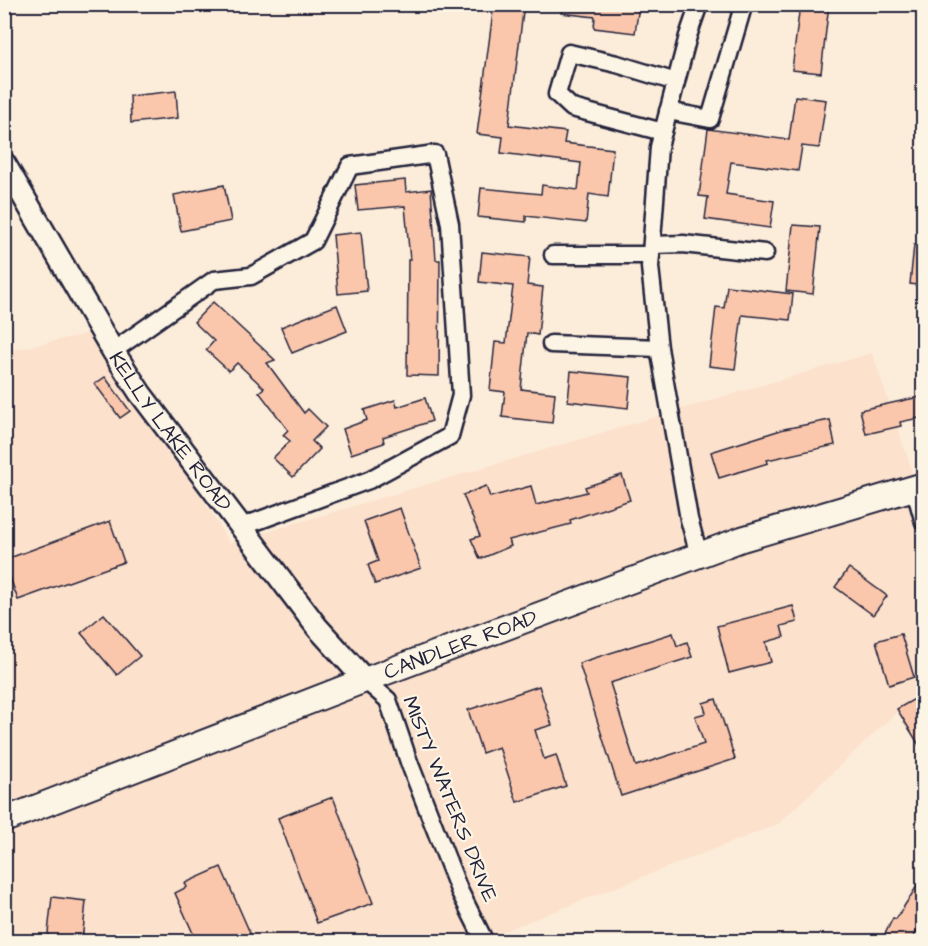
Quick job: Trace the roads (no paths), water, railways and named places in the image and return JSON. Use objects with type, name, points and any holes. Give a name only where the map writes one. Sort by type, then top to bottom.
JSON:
[{"type":"main road","name":"CANDLER ROAD","points":[[4,820],[365,680],[742,539],[919,486]]},
{"type":"street","points":[[699,4],[688,36],[659,147],[650,267],[658,348],[689,519],[699,555]]},
{"type":"street","points":[[668,111],[710,119],[742,10]]},
{"type":"street","points":[[663,132],[572,108],[557,94],[569,53],[617,64],[676,82]]},
{"type":"street","points":[[113,351],[214,280],[251,276],[313,241],[350,166],[435,154],[450,224],[461,395],[450,436],[369,480],[241,527]]},
{"type":"street","name":"KELLY LAKE ROAD","points":[[4,163],[113,351],[140,393],[317,627],[365,680]]},
{"type":"street","points":[[553,255],[652,250],[683,244],[765,252]]},
{"type":"street","points":[[551,344],[658,348]]},
{"type":"street","points":[[919,486],[924,522]]},
{"type":"street","name":"MISTY WATERS DRIVE","points":[[365,680],[388,700],[409,762],[459,890],[485,942]]}]
